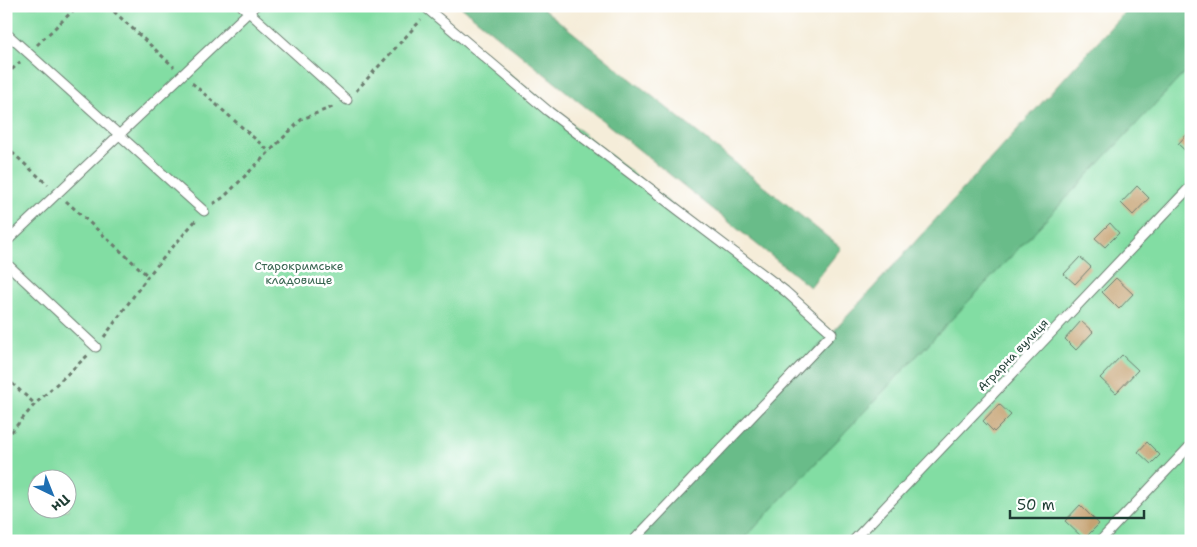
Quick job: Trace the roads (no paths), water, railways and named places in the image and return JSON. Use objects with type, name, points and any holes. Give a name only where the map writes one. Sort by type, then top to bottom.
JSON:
[{"type":"lane","points":[[424,6],[548,111],[785,291],[832,332],[633,541]]},
{"type":"lane","points":[[6,242],[58,194],[248,8],[347,100]]},
{"type":"lane","points":[[6,33],[204,211]]},
{"type":"lane","name":"Аграрна вулиця","points":[[853,541],[1191,186]]},
{"type":"lane","points":[[6,264],[96,347]]},
{"type":"lane","points":[[1100,541],[1191,445]]},
{"type":"park label","name":"Старокримське кладовище","points":[[299,273]]}]
